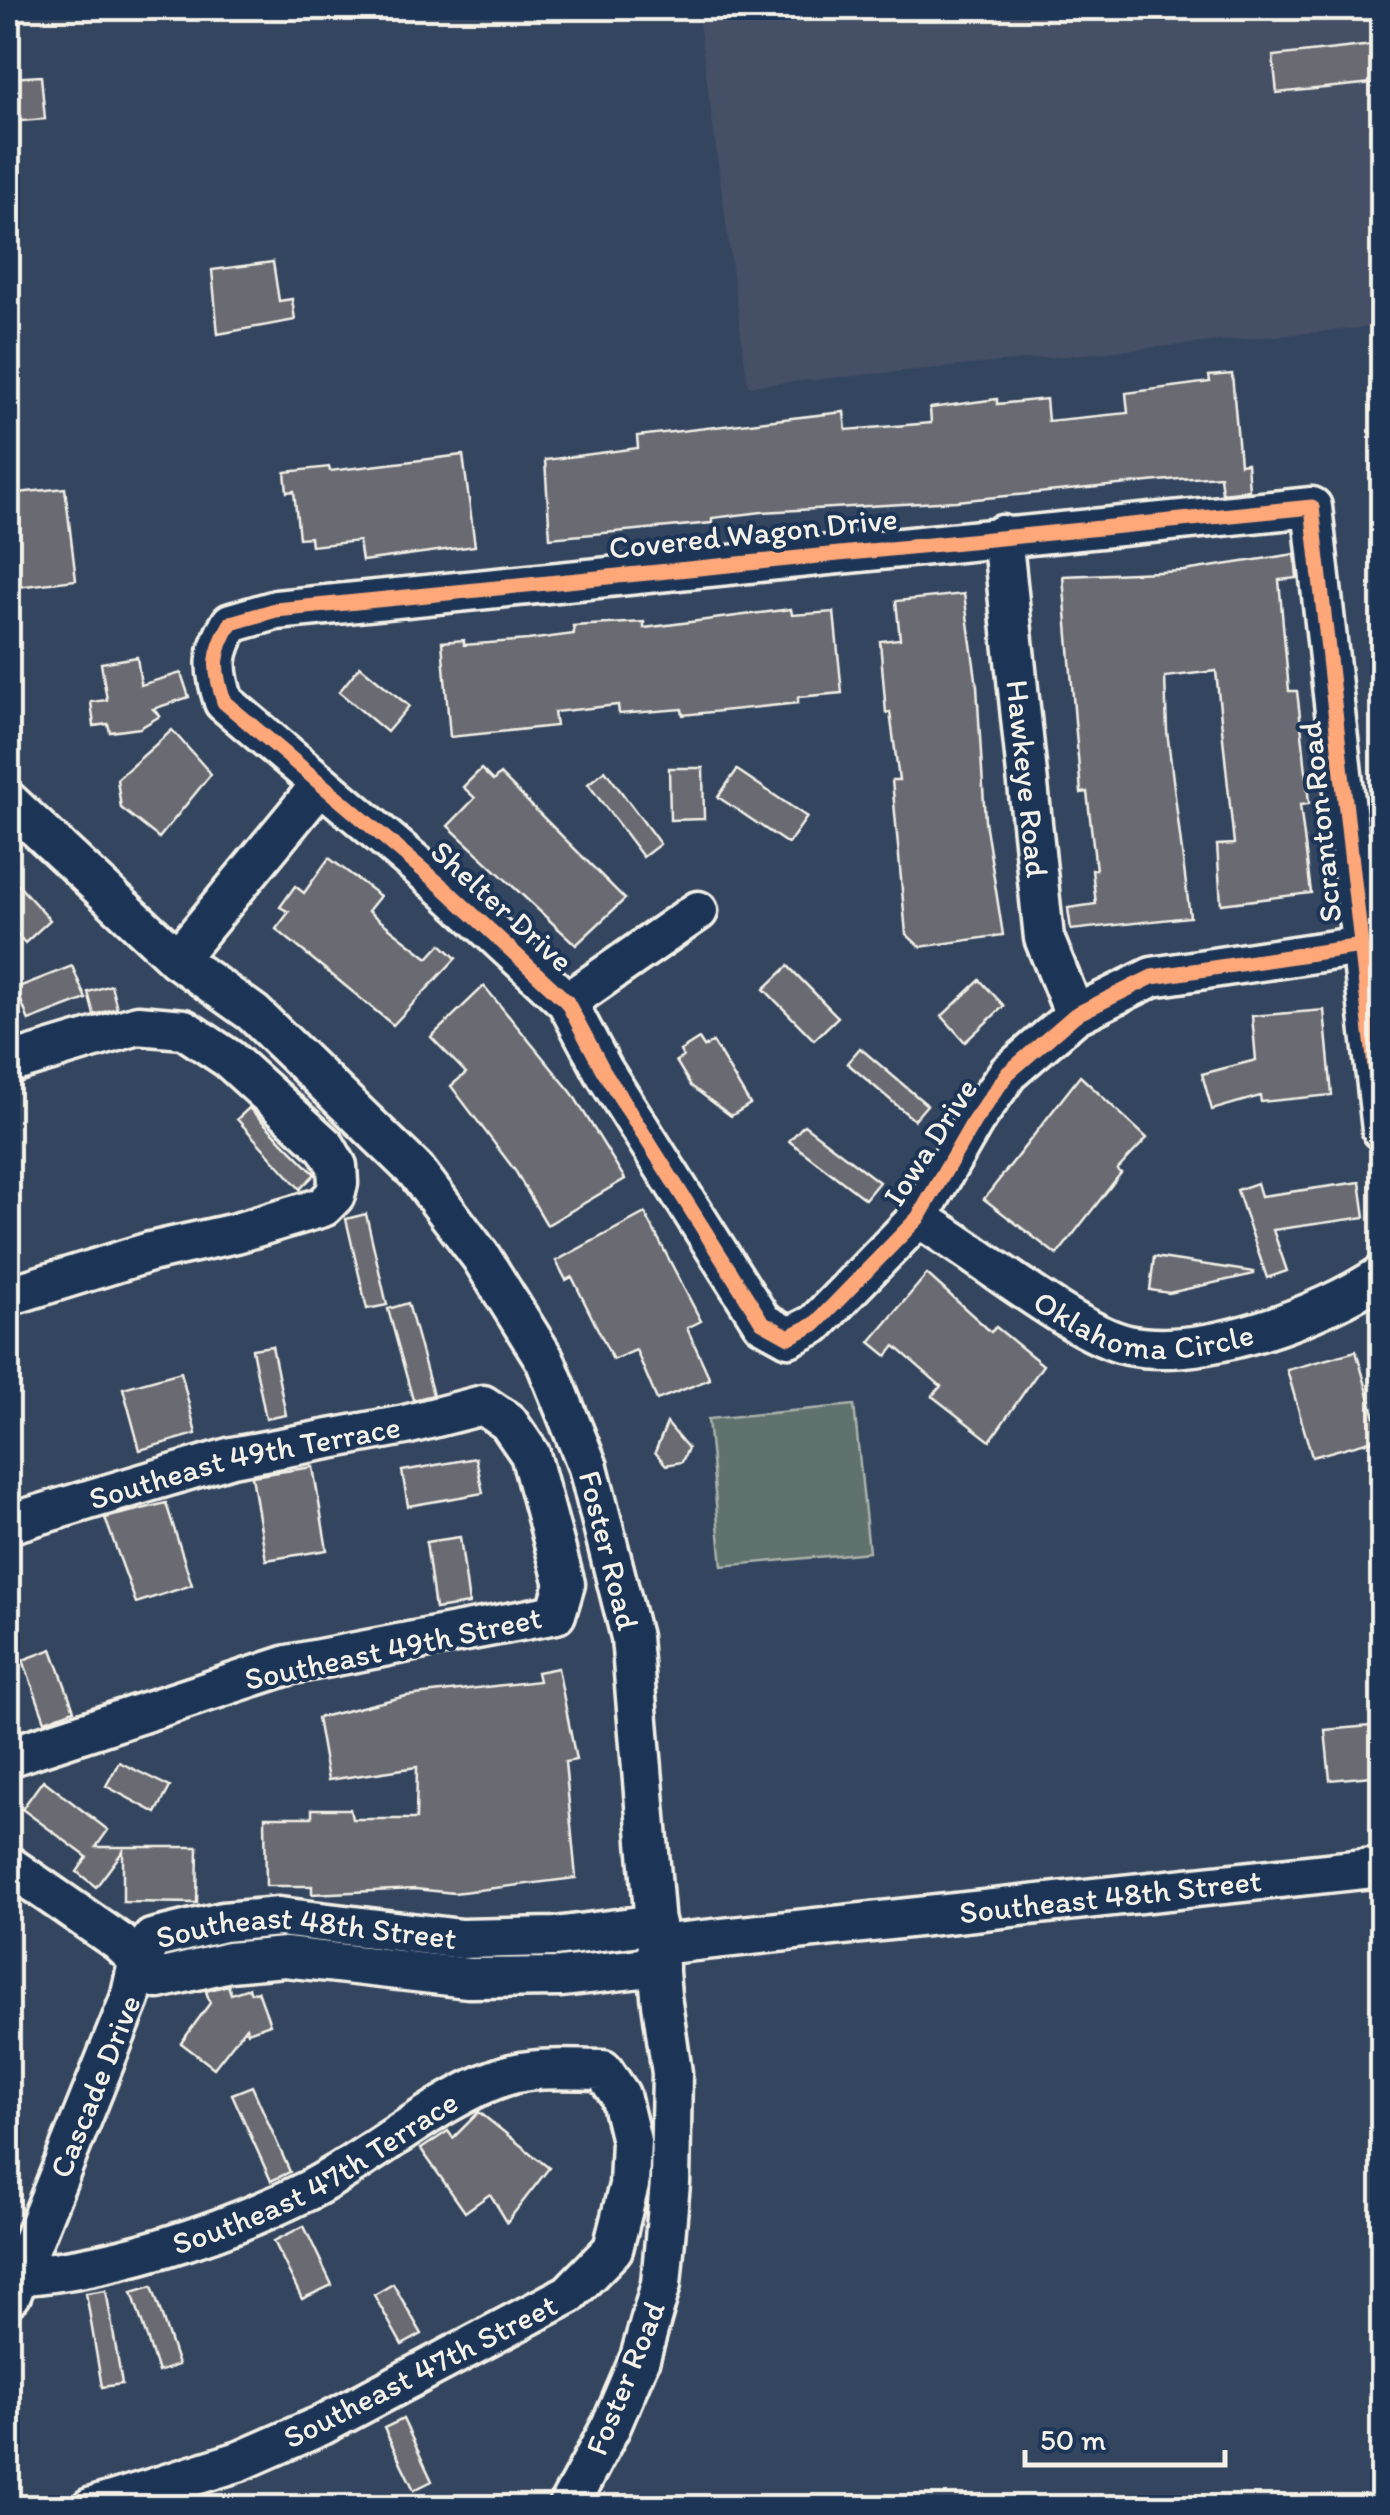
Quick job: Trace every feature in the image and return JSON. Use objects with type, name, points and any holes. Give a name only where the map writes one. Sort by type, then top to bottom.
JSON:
[{"type":"street","name":"Covered Wagon Drive","points":[[215,648],[231,623],[276,610],[1312,507]]},
{"type":"street","name":"Scranton Road","points":[[1312,507],[1382,1130]]},
{"type":"street","name":"Hawkeye Road","points":[[1002,536],[1044,938],[1075,1016]]},
{"type":"street","name":"Shelter Drive","points":[[215,648],[214,670],[224,702],[443,887],[567,1002],[603,1070],[762,1322],[789,1337]]},
{"type":"street","points":[[177,959],[321,784]]},
{"type":"street","name":"Foster Road","points":[[8,801],[177,959],[253,1013],[416,1171],[482,1258],[545,1360],[588,1467],[630,1637],[672,2072],[670,2183],[661,2284],[640,2358],[567,2508]]},
{"type":"street","points":[[567,1002],[698,911]]},
{"type":"street","name":"Iowa Drive","points":[[789,1337],[815,1324],[918,1218],[974,1121],[1008,1073],[1075,1016],[1152,976],[1361,946]]},
{"type":"street","points":[[8,1064],[138,1025],[184,1029],[229,1059],[326,1147],[338,1166],[335,1196],[323,1208],[236,1234],[150,1252],[8,1296]]},
{"type":"street","name":"Oklahoma Circle","points":[[918,1218],[964,1244],[1073,1320],[1126,1344],[1218,1341],[1272,1326],[1360,1290],[1382,1274]]},
{"type":"street","name":"Southeast 49th Terrace","points":[[8,1524],[232,1457],[405,1425],[483,1405]]},
{"type":"street","name":"Southeast 49th Street","points":[[8,1757],[288,1665],[556,1614],[565,1584],[530,1454],[508,1422],[483,1405]]},
{"type":"street","name":"Cascade Drive","points":[[8,1866],[119,1942],[138,1963],[130,1999],[12,2285]]},
{"type":"street","name":"Southeast 48th Street","points":[[138,1963],[159,1979],[230,1962],[286,1956],[468,1978],[561,1976],[658,1945],[1382,1867]]},
{"type":"street","name":"Southeast 47th Terrace","points":[[12,2285],[236,2223],[308,2190],[466,2093],[505,2076],[536,2070],[603,2070]]},
{"type":"street","name":"Southeast 47th Street","points":[[90,2508],[240,2462],[322,2425],[568,2294],[612,2249],[629,2185],[631,2141],[620,2095],[603,2070]]},
{"type":"shaded area","points":[[697,8],[1382,8],[1382,326],[748,386]]},
{"type":"green space","points":[[854,1405],[869,1552],[722,1566],[708,1419]]},
{"type":"building","points":[[1382,44],[1382,82],[1277,93],[1273,56]]},
{"type":"building","points":[[41,76],[45,119],[8,122],[8,78]]},
{"type":"building","points":[[273,262],[279,301],[292,299],[295,320],[218,334],[212,270]]},
{"type":"building","points":[[1232,374],[1240,464],[1247,463],[1249,490],[1222,493],[1220,476],[956,501],[762,512],[712,518],[712,523],[550,538],[545,460],[638,448],[637,436],[844,412],[846,430],[931,423],[930,408],[997,399],[997,404],[1046,399],[1048,421],[1128,413],[1126,393],[1210,382],[1209,376]]},
{"type":"building","points":[[463,455],[475,546],[362,561],[359,541],[311,546],[310,537],[299,538],[294,491],[287,492],[285,472],[329,467],[330,471]]},
{"type":"building","points":[[65,488],[76,580],[8,588],[8,494]]},
{"type":"building","points":[[1295,554],[1297,578],[1279,580],[1289,691],[1297,691],[1303,742],[1309,804],[1300,805],[1311,893],[1221,904],[1217,845],[1234,844],[1216,671],[1165,677],[1167,731],[1190,917],[1071,930],[1068,908],[1096,904],[1092,870],[1096,870],[1087,792],[1081,793],[1063,576],[1184,571]]},
{"type":"building","points":[[964,594],[977,686],[985,821],[1003,935],[920,947],[906,934],[892,780],[899,780],[890,712],[886,713],[880,641],[900,639],[896,601]]},
{"type":"building","points":[[791,609],[792,615],[834,612],[842,693],[798,697],[798,703],[683,715],[682,709],[619,714],[618,705],[554,712],[556,726],[450,737],[442,642],[464,640],[464,645],[528,640],[574,634],[573,626],[644,622],[644,628]]},
{"type":"building","points":[[137,657],[141,685],[181,673],[189,697],[153,709],[160,716],[140,728],[110,732],[108,724],[94,726],[91,702],[107,700],[101,663]]},
{"type":"building","points":[[360,666],[409,706],[387,732],[339,692]]},
{"type":"building","points":[[172,730],[211,774],[159,838],[121,808],[117,779]]},
{"type":"building","points":[[669,768],[703,768],[704,819],[670,820]]},
{"type":"building","points":[[481,769],[493,781],[500,774],[625,899],[576,945],[448,826],[475,798],[463,787]]},
{"type":"building","points":[[605,770],[660,844],[643,857],[588,784]]},
{"type":"building","points":[[737,770],[807,817],[788,844],[718,797]]},
{"type":"building","points":[[329,858],[380,896],[368,911],[428,958],[441,944],[456,958],[393,1025],[276,929],[289,912],[280,907],[295,886],[304,893]]},
{"type":"building","points":[[8,874],[50,920],[25,943],[8,924]]},
{"type":"building","points":[[72,966],[86,999],[29,1021],[16,988]]},
{"type":"building","points":[[788,966],[838,1017],[814,1040],[764,989]]},
{"type":"building","points":[[980,980],[1004,1006],[965,1042],[942,1016]]},
{"type":"building","points":[[111,985],[117,1008],[94,1015],[88,992]]},
{"type":"building","points":[[484,986],[572,1093],[625,1179],[547,1225],[516,1172],[451,1086],[466,1073],[431,1037]]},
{"type":"building","points":[[1324,1010],[1332,1095],[1261,1102],[1260,1096],[1212,1110],[1202,1074],[1256,1060],[1252,1016]]},
{"type":"building","points":[[699,1039],[704,1047],[713,1042],[750,1104],[731,1116],[691,1086],[676,1061],[683,1057],[680,1051]]},
{"type":"building","points":[[860,1048],[927,1105],[914,1120],[847,1063]]},
{"type":"building","points":[[1080,1076],[1147,1138],[1117,1170],[1121,1173],[1057,1255],[984,1199]]},
{"type":"building","points":[[249,1108],[315,1174],[300,1189],[237,1119]]},
{"type":"building","points":[[804,1125],[879,1182],[865,1199],[789,1141]]},
{"type":"building","points":[[1360,1182],[1365,1217],[1273,1230],[1287,1271],[1267,1278],[1237,1190],[1257,1183],[1261,1196]]},
{"type":"building","points":[[645,1213],[701,1321],[687,1328],[710,1379],[657,1400],[636,1350],[613,1360],[572,1277],[566,1280],[556,1261]]},
{"type":"building","points":[[366,1214],[387,1305],[367,1309],[346,1219]]},
{"type":"building","points":[[1154,1257],[1254,1274],[1169,1293],[1150,1290]]},
{"type":"building","points":[[927,1274],[991,1332],[996,1327],[1043,1365],[990,1441],[932,1396],[941,1386],[895,1346],[887,1356],[870,1342]]},
{"type":"building","points":[[408,1303],[433,1395],[413,1400],[388,1309]]},
{"type":"building","points":[[272,1346],[286,1415],[266,1419],[252,1349]]},
{"type":"building","points":[[1356,1351],[1381,1438],[1312,1457],[1287,1370]]},
{"type":"building","points":[[181,1372],[196,1434],[140,1450],[123,1388]]},
{"type":"building","points":[[667,1423],[688,1448],[682,1462],[666,1465],[655,1452]]},
{"type":"building","points":[[476,1458],[483,1493],[408,1506],[402,1471]]},
{"type":"building","points":[[313,1467],[327,1550],[266,1560],[252,1476]]},
{"type":"building","points":[[166,1503],[192,1585],[136,1603],[105,1518]]},
{"type":"building","points":[[460,1537],[469,1604],[435,1609],[426,1542]]},
{"type":"building","points":[[52,1649],[74,1710],[45,1721],[23,1660]]},
{"type":"building","points":[[558,1668],[576,1760],[565,1762],[576,1878],[454,1893],[415,1889],[312,1894],[312,1886],[266,1886],[265,1817],[312,1817],[312,1809],[350,1809],[352,1819],[416,1819],[417,1767],[328,1780],[317,1718],[406,1696],[539,1681],[537,1672]]},
{"type":"building","points":[[1382,1725],[1382,1775],[1330,1780],[1325,1730]]},
{"type":"building","points":[[119,1762],[170,1787],[156,1813],[106,1786]]},
{"type":"building","points":[[43,1780],[108,1830],[96,1847],[198,1847],[197,1903],[123,1902],[123,1851],[96,1887],[77,1872],[87,1857],[22,1809]]},
{"type":"building","points":[[228,1985],[231,1994],[249,1988],[251,1993],[258,1991],[270,2024],[248,2032],[246,2027],[214,2068],[181,2043],[210,2003],[206,1991]]},
{"type":"building","points":[[252,2086],[290,2172],[271,2181],[232,2094]]},
{"type":"building","points":[[479,2112],[549,2168],[507,2222],[490,2194],[465,2212],[421,2149],[448,2131],[453,2138]]},
{"type":"building","points":[[304,2226],[332,2285],[302,2299],[274,2241]]},
{"type":"building","points":[[393,2284],[422,2334],[402,2345],[374,2295]]},
{"type":"building","points":[[152,2286],[178,2365],[158,2372],[132,2292]]},
{"type":"building","points":[[106,2290],[122,2384],[102,2387],[86,2293]]},
{"type":"building","points":[[403,2419],[432,2481],[414,2490],[384,2428]]},
{"type":"cycle path","points":[[1361,946],[1152,977],[1075,1015],[1008,1073],[974,1121],[918,1218],[815,1324],[789,1337],[762,1322],[603,1070],[567,1002],[443,887],[224,702],[218,680],[218,652],[231,623],[276,610],[1312,507],[1382,1130]]}]
